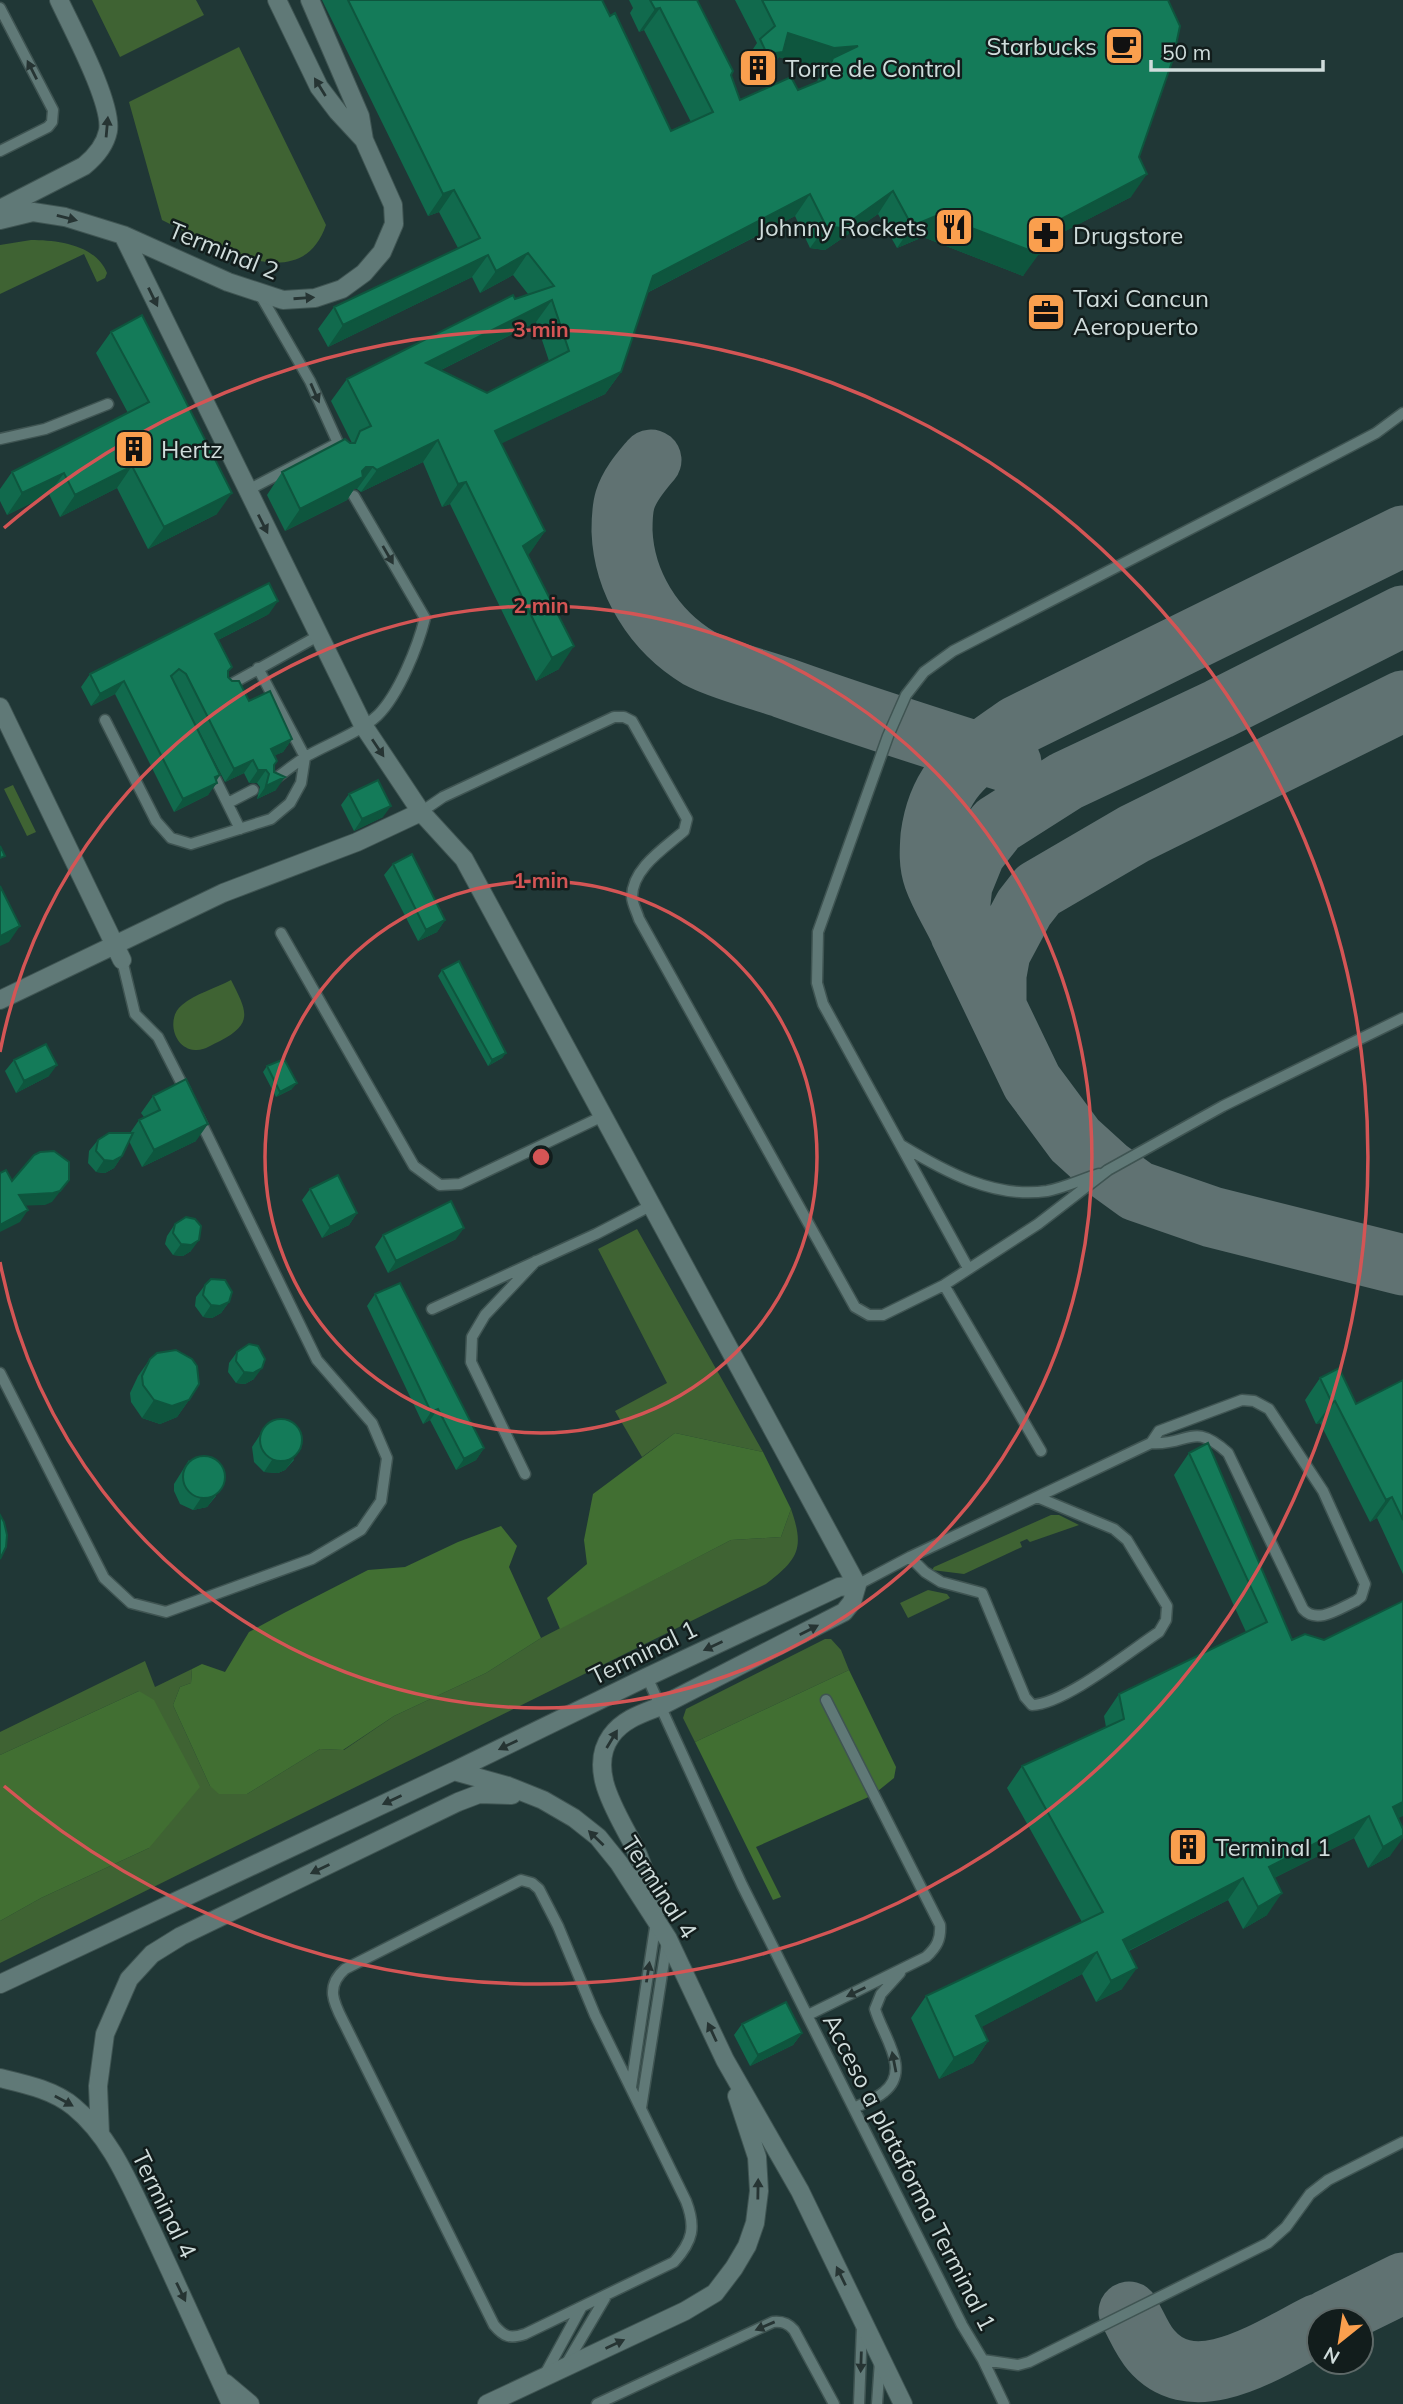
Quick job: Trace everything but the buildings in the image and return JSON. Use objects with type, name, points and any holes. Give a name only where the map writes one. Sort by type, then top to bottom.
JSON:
[{"type":"street","points":[[0,209],[84,166],[105,141],[109,128],[100,90],[60,0]]},
{"type":"street","name":"Terminal 2","points":[[277,0],[319,87],[363,140]]},
{"type":"street","name":"Terminal 2","points":[[0,220],[33,212],[65,217],[123,235],[229,282],[283,300],[315,298],[342,289],[364,273],[382,252],[394,224],[393,205],[363,140],[360,116],[310,0]]},
{"type":"street","points":[[123,235],[246,491],[363,725],[421,812],[464,859],[857,1585],[852,1602],[844,1612],[661,1706],[631,1718],[609,1738],[602,1776],[612,1804],[639,1857],[668,1938]]},
{"type":"street","points":[[0,707],[119,952]]},
{"type":"street","points":[[0,1000],[119,952],[223,893],[357,842],[421,812]]},
{"type":"street","name":"Terminal 1","points":[[454,1771],[839,1587],[857,1585]]},
{"type":"street","points":[[0,1984],[454,1771]]},
{"type":"street","name":"Terminal 4","points":[[454,1771],[508,1786],[542,1800],[574,1818],[598,1838],[619,1863],[668,1938],[725,2060],[800,2192],[903,2404]]},
{"type":"street","points":[[100,2134],[97,2086],[105,2034],[129,1979],[152,1954],[181,1936],[458,1802],[479,1794],[501,1793],[542,1800]]},
{"type":"street","points":[[487,2404],[685,2311],[715,2293],[734,2268],[747,2246],[755,2223],[760,2191],[757,2157],[725,2060]]},
{"type":"street","name":"Terminal 4","points":[[0,2078],[40,2088],[74,2106],[100,2134],[117,2159],[188,2306],[231,2404]]},
{"type":"street","points":[[220,2379],[250,2404]]},
{"type":"lane","points":[[0,8],[53,110],[53,116],[48,127],[0,151]]},
{"type":"lane","points":[[258,291],[310,381],[338,443],[336,458]]},
{"type":"lane","points":[[0,439],[45,429],[108,404]]},
{"type":"lane","points":[[968,1268],[823,1004],[817,983],[818,932],[888,736],[906,695],[924,672],[953,651],[1376,433],[1403,414]]},
{"type":"lane","points":[[246,491],[338,443]]},
{"type":"lane","points":[[272,781],[304,757],[380,713],[396,688],[420,639],[425,618],[354,496]]},
{"type":"lane","points":[[226,687],[318,636]]},
{"type":"lane","points":[[105,720],[156,821],[171,838],[191,844],[271,819],[290,803],[301,783],[304,757],[258,668]]},
{"type":"lane","points":[[421,812],[443,797],[614,717],[624,717],[632,721],[687,819],[684,831],[649,862],[636,882],[632,898],[646,931],[855,1307],[869,1315],[883,1315],[944,1285],[1038,1224],[1108,1170],[1223,1106],[1403,1018]]},
{"type":"lane","points":[[205,758],[240,829]]},
{"type":"lane","points":[[228,803],[253,790]]},
{"type":"lane","points":[[281,933],[414,1166],[440,1185],[460,1184],[603,1116]]},
{"type":"lane","points":[[0,1373],[104,1578],[131,1602],[166,1612],[312,1559],[361,1530],[381,1502],[387,1458],[372,1423],[317,1360],[158,1037],[135,1014],[119,952]]},
{"type":"lane","points":[[898,1143],[941,1169],[988,1186],[1017,1192],[1049,1191],[1108,1170]]},
{"type":"lane","points":[[432,1309],[652,1205]]},
{"type":"lane","points":[[525,1474],[471,1362],[472,1337],[485,1315],[536,1261]]},
{"type":"lane","points":[[944,1285],[1041,1451]]},
{"type":"lane","name":"Terminal 1","points":[[857,1585],[910,1557],[1151,1443],[1166,1444],[1196,1435],[1217,1443],[1228,1453],[1307,1614],[1321,1616],[1361,1597],[1364,1584],[1323,1491],[1269,1409],[1254,1401],[1242,1400],[1159,1431],[1151,1443]]},
{"type":"lane","points":[[910,1557],[925,1572],[941,1582],[982,1592],[1025,1697],[1032,1705],[1041,1705],[1061,1696],[1159,1632],[1166,1620],[1167,1606],[1127,1540],[1114,1529],[1037,1497]]},
{"type":"lane","name":"Acceso a plataforma Terminal 1","points":[[647,1677],[742,1885],[962,2325],[983,2360],[1018,2365],[1029,2362],[1268,2243],[1286,2227],[1310,2194],[1328,2180],[1403,2142]]},
{"type":"lane","points":[[808,2015],[926,1958],[941,1937],[940,1925],[826,1700]]},
{"type":"lane","points":[[527,1880],[539,1889],[558,1926],[595,2015],[641,2108],[692,2218],[689,2242],[674,2262],[606,2296],[516,2337],[502,2335],[494,2325],[348,2031],[332,1993],[333,1983],[345,1969],[513,1883],[527,1880]]},
{"type":"lane","points":[[631,2087],[656,1920]]},
{"type":"lane","points":[[641,2108],[668,1938]]},
{"type":"lane","points":[[854,2108],[887,2090],[896,2073],[896,2063],[875,2009],[881,1994],[904,1969]]},
{"type":"lane","points":[[564,2368],[606,2296]]},
{"type":"lane","points":[[543,2378],[581,2308]]},
{"type":"lane","points":[[597,2404],[773,2322],[781,2321],[794,2330],[834,2404]]},
{"type":"lane","points":[[859,2404],[862,2321]]},
{"type":"lane","points":[[877,2404],[880,2357]]},
{"type":"lane","points":[[983,2360],[1004,2404]]},
{"type":"green space","points":[[92,0],[196,0],[204,15],[120,57]]},
{"type":"green space","points":[[239,47],[326,225],[313,248],[296,259],[275,263],[251,259],[203,241],[162,220],[129,102]]},
{"type":"green space","points":[[31,240],[64,243],[85,250],[102,264],[107,273],[105,278],[97,282],[84,254],[0,294],[0,245]]},
{"type":"green space","points":[[13,785],[36,832],[27,836],[4,789]]},
{"type":"green space","points":[[231,980],[243,1008],[243,1022],[239,1028],[202,1049],[195,1050],[181,1044],[173,1024],[177,1010],[193,998]]},
{"type":"green space","points":[[637,1229],[763,1452],[675,1433],[642,1457],[615,1411],[667,1383],[598,1249]]},
{"type":"green space","points":[[675,1433],[763,1452],[791,1509],[781,1537],[731,1540],[560,1629],[547,1598],[587,1564],[584,1540],[593,1494]]},
{"type":"green space","points":[[791,1509],[798,1534],[796,1552],[792,1560],[766,1584],[0,1963],[0,1921],[41,1898],[149,1848],[139,1691],[0,1755],[0,1732],[145,1661],[155,1687],[192,1669],[191,1683],[180,1687],[173,1705],[210,1786],[247,1794],[320,1749],[344,1750],[394,1716],[486,1673],[541,1638],[731,1540],[781,1537]]},
{"type":"green space","points":[[1051,1515],[1059,1515],[1079,1525],[1030,1542],[1027,1539],[1020,1542],[1022,1547],[964,1574],[932,1570],[934,1567]]},
{"type":"green space","points":[[501,1526],[517,1546],[509,1567],[541,1638],[486,1673],[394,1716],[343,1750],[320,1749],[247,1794],[219,1794],[210,1786],[173,1705],[180,1687],[191,1683],[192,1669],[202,1664],[225,1672],[249,1632],[284,1613],[368,1570],[405,1567],[458,1542]]},
{"type":"green space","points":[[928,1590],[947,1594],[950,1598],[908,1618],[900,1603]]},
{"type":"green space","points":[[825,1639],[831,1639],[841,1650],[849,1670],[695,1742],[683,1718],[686,1709]]},
{"type":"green space","points":[[849,1670],[896,1767],[894,1778],[873,1795],[756,1847],[781,1897],[773,1900],[695,1742]]},
{"type":"green space","points":[[139,1691],[154,1700],[200,1787],[149,1848],[41,1898],[0,1921],[0,1755]]},
{"type":"taxiway","points":[[651,460],[633,483],[625,500],[622,523],[624,550],[635,587],[644,604],[655,620],[683,647],[699,658],[729,670],[1011,763]]},
{"type":"taxiway","points":[[958,927],[932,873],[931,836],[941,798],[960,770],[972,759],[1017,726],[1403,536]]},
{"type":"taxiway","points":[[1403,616],[1219,709],[1066,781],[997,825],[975,853],[962,885],[960,903],[960,932],[1032,1082],[1075,1140],[1108,1170],[1137,1191],[1212,1217],[1403,1265]]},
{"type":"taxiway","points":[[996,1006],[996,975],[1000,953],[1024,908],[1038,890],[1134,834],[1403,701]]},
{"type":"taxiway","points":[[1356,2306],[1403,2283]]},
{"type":"taxiway","points":[[1129,2312],[1151,2350],[1169,2365],[1189,2371],[1211,2371],[1234,2365],[1305,2331]]},
{"type":"place","name":"Starbucks","points":[[1124,46]]},
{"type":"place","name":"Torre de Control","points":[[758,68]]},
{"type":"place","name":"Johnny Rockets","points":[[954,227]]},
{"type":"place","name":"Drugstore","points":[[1046,235]]},
{"type":"place","name":"Taxi Cancun Aeropuerto","points":[[1046,312]]},
{"type":"place","name":"Hertz","points":[[134,449]]},
{"type":"place","name":"Terminal 1","points":[[1188,1847]]}]
